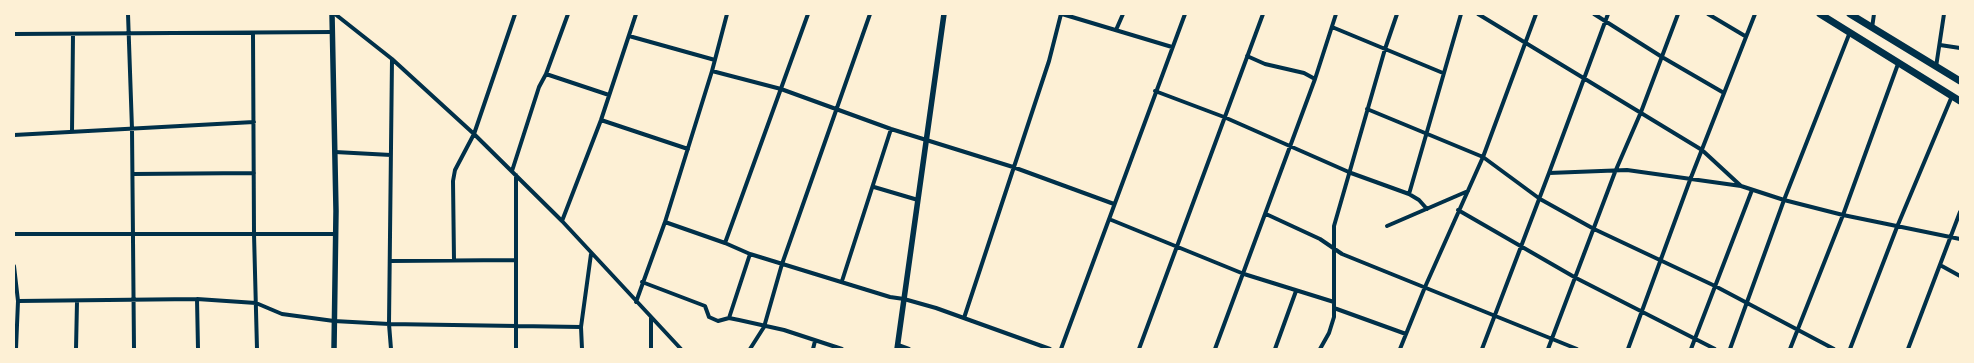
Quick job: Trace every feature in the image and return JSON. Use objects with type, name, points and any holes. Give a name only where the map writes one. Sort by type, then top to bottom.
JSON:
[{"type":"main road","points":[[1820,14],[1898,64],[1960,101]]},
{"type":"main road","points":[[1850,14],[1960,82]]},
{"type":"street","points":[[128,14],[132,129],[134,349]]},
{"type":"street","points":[[334,14],[332,32],[335,152],[334,349]]},
{"type":"street","points":[[334,14],[392,59],[474,134],[562,221],[591,254],[681,349]]},
{"type":"street","points":[[454,260],[453,181],[458,163],[474,134],[515,14]]},
{"type":"street","points":[[512,171],[539,87],[546,74],[568,14]]},
{"type":"street","points":[[562,221],[601,120],[636,14]]},
{"type":"street","points":[[636,302],[688,149],[712,72],[727,14]]},
{"type":"street","points":[[725,243],[808,14]]},
{"type":"street","points":[[750,349],[764,327],[782,264],[838,109],[870,14]]},
{"type":"street","points":[[909,349],[897,347],[944,14]]},
{"type":"street","points":[[964,318],[1049,61],[1062,14],[1172,48]]},
{"type":"street","points":[[1116,30],[1122,14]]},
{"type":"street","points":[[1061,349],[1155,91],[1185,14]]},
{"type":"street","points":[[1139,349],[1263,14]]},
{"type":"street","points":[[1215,349],[1315,79],[1336,14]]},
{"type":"street","points":[[1320,349],[1331,329],[1334,308],[1334,226],[1351,173],[1367,109],[1397,14]]},
{"type":"street","points":[[1409,194],[1461,14]]},
{"type":"street","points":[[1478,14],[1702,150],[1741,186]]},
{"type":"street","points":[[1400,349],[1458,210],[1469,190],[1483,157],[1536,14]]},
{"type":"street","points":[[1594,14],[1662,57],[1724,93]]},
{"type":"street","points":[[1482,349],[1550,173],[1604,21],[1608,14]]},
{"type":"street","points":[[1548,349],[1615,172],[1641,112],[1678,14]]},
{"type":"street","points":[[1708,14],[1745,36]]},
{"type":"street","points":[[1628,349],[1690,180],[1745,36],[1755,14]]},
{"type":"street","points":[[1872,28],[1874,14]]},
{"type":"street","points":[[1936,67],[1944,14]]},
{"type":"street","points":[[1332,27],[1443,73]]},
{"type":"street","points":[[14,34],[253,34],[332,32]]},
{"type":"street","points":[[1730,349],[1784,200],[1850,32]]},
{"type":"street","points":[[72,132],[73,34]]},
{"type":"street","points":[[253,34],[254,234],[257,349]]},
{"type":"street","points":[[629,36],[715,60]]},
{"type":"street","points":[[1940,45],[1960,48]]},
{"type":"street","points":[[1248,56],[1265,64],[1304,73],[1315,79]]},
{"type":"street","points":[[391,349],[389,324],[392,59]]},
{"type":"street","points":[[1790,349],[1843,215],[1898,64]]},
{"type":"street","points":[[712,72],[781,89],[891,129],[1013,167],[1114,204]]},
{"type":"street","points":[[546,74],[609,95]]},
{"type":"street","points":[[1155,91],[1224,117],[1351,173],[1409,194],[1419,200],[1427,209]]},
{"type":"street","points":[[1850,349],[1897,227],[1952,96]]},
{"type":"street","points":[[1367,109],[1426,132],[1483,157],[1540,199],[1594,229],[1661,262],[1715,286],[1834,349]]},
{"type":"street","points":[[601,120],[688,149]]},
{"type":"street","points":[[14,135],[254,122]]},
{"type":"street","points":[[842,281],[874,187],[891,129]]},
{"type":"street","points":[[335,152],[392,155]]},
{"type":"street","points":[[1550,173],[1615,172],[1627,170],[1741,186],[1784,200],[1843,215],[1960,239]]},
{"type":"street","points":[[132,174],[254,173]]},
{"type":"street","points":[[516,175],[516,349]]},
{"type":"street","points":[[874,187],[918,200]]},
{"type":"street","points":[[1388,226],[1469,190]]},
{"type":"street","points":[[1691,349],[1752,190]]},
{"type":"street","points":[[1458,210],[1576,278],[1715,349]]},
{"type":"street","points":[[1908,349],[1960,212]]},
{"type":"street","points":[[1266,214],[1320,239],[1333,249],[1577,349]]},
{"type":"street","points":[[1109,218],[1244,274],[1334,302]]},
{"type":"street","points":[[664,222],[725,243],[750,254],[842,281],[890,297],[904,299],[964,318],[1050,349]]},
{"type":"street","points":[[14,234],[335,234]]},
{"type":"street","points":[[582,349],[581,327],[591,254]]},
{"type":"street","points":[[729,318],[750,254]]},
{"type":"street","points":[[390,260],[515,260]]},
{"type":"street","points":[[1940,265],[1960,276]]},
{"type":"street","points":[[14,266],[18,301],[16,349]]},
{"type":"street","points":[[642,282],[705,306],[709,317],[718,321],[729,318],[764,327],[784,330],[842,349]]},
{"type":"street","points":[[1274,349],[1296,291]]},
{"type":"street","points":[[18,301],[77,302],[134,299],[197,299],[256,303],[282,314],[334,321],[389,324],[517,324],[581,327]]},
{"type":"street","points":[[197,299],[198,349]]},
{"type":"street","points":[[76,349],[77,302]]},
{"type":"street","points":[[1334,308],[1406,334]]},
{"type":"street","points":[[651,318],[651,349]]},
{"type":"street","points":[[812,349],[815,341]]}]
